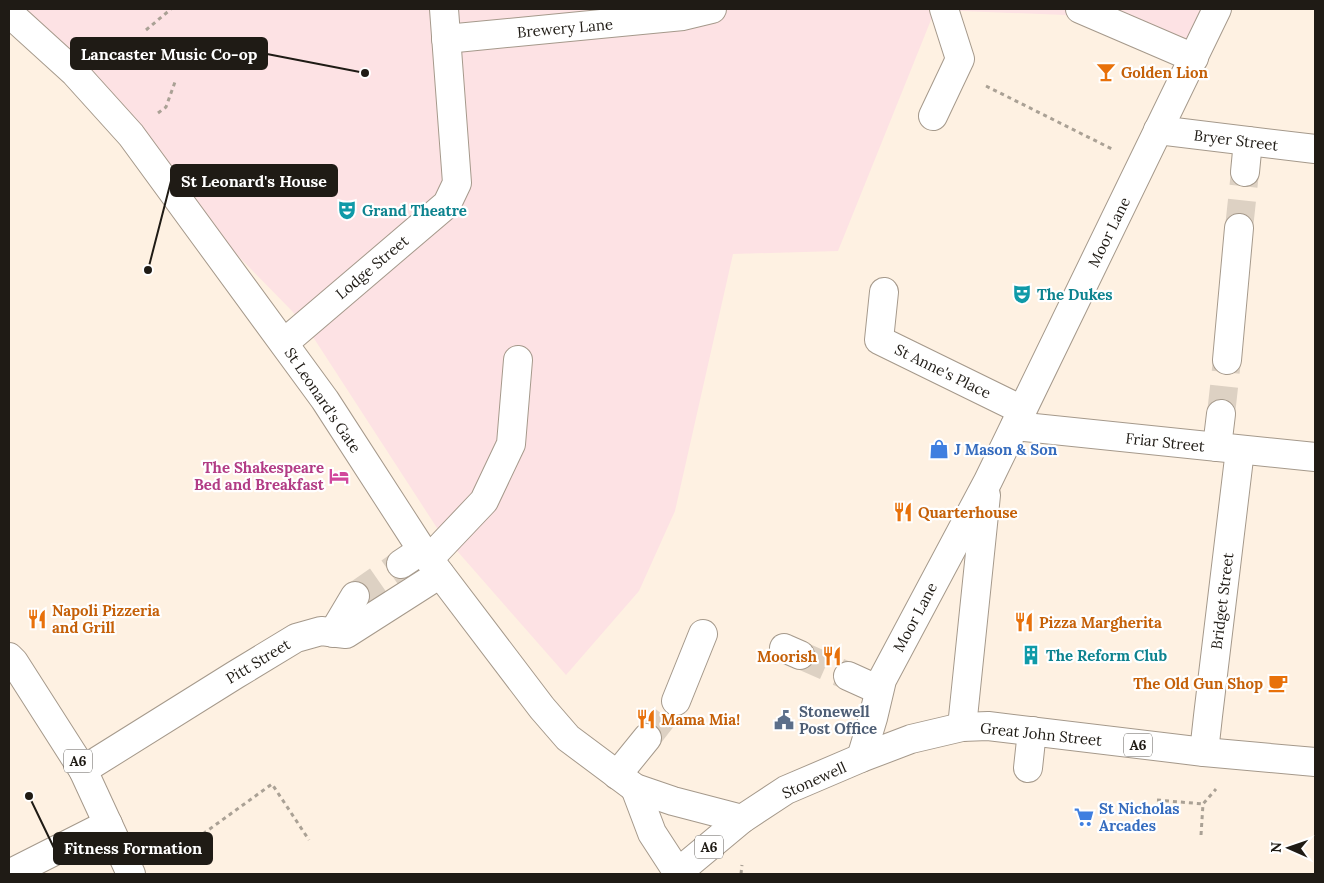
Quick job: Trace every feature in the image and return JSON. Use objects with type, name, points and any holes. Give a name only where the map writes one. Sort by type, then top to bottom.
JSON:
[{"type":"street","name":"Lodge Street","points":[[284,343],[447,204],[458,183],[444,9]]},
{"type":"street","name":"Brewery Lane","points":[[446,38],[683,16],[712,9]]},
{"type":"street","points":[[933,116],[960,59],[944,9]]},
{"type":"street","points":[[1080,9],[1194,58]]},
{"type":"street","name":"Moor Lane","points":[[861,758],[882,680],[988,481],[1194,58],[1216,9]]},
{"type":"street","name":"St Leonard's Gate","points":[[9,13],[75,73],[131,135],[326,400],[423,562],[568,738],[626,781],[673,801],[742,819]]},
{"type":"street","name":"Bryer Street","points":[[1158,130],[1315,149]]},
{"type":"street","points":[[1245,172],[1248,141]]},
{"type":"street","points":[[1227,360],[1239,228]]},
{"type":"street","name":"St Anne's Place","points":[[884,292],[880,340],[1019,418]]},
{"type":"street","name":"Pitt Street","points":[[83,770],[296,638],[321,631],[346,634],[423,562],[484,501],[511,444],[518,360]]},
{"type":"street","name":"Bridget Street","points":[[1204,752],[1229,449],[1221,414]]},
{"type":"street","name":"Friar Street","points":[[1019,418],[1229,449],[1315,457]]},
{"type":"street","name":"Moor Lane","points":[[962,727],[988,481]]},
{"type":"street","points":[[333,633],[355,596]]},
{"type":"street","points":[[676,701],[703,634]]},
{"type":"street","name":"A6","points":[[9,657],[83,770],[131,874]]},
{"type":"street","points":[[848,676],[879,690]]},
{"type":"street","name":"Great John Street","points":[[861,758],[911,739],[962,727],[988,726],[1204,752],[1315,762]]},
{"type":"street","points":[[1028,768],[1032,731]]},
{"type":"street","points":[[648,738],[626,781],[652,833],[677,874]]},
{"type":"street","name":"Stonewell","points":[[742,819],[786,790],[861,758]]},
{"type":"street","name":"A6","points":[[677,874],[742,819]]},
{"type":"street","points":[[9,874],[108,824]]},
{"type":"path","points":[[146,30],[171,9]]},
{"type":"path","points":[[960,59],[987,86],[1141,164]]},
{"type":"path","points":[[162,863],[272,784],[309,840]]},
{"type":"path","points":[[1201,835],[1203,804],[1216,789]]},
{"type":"path","points":[[1157,800],[1203,804]]},
{"type":"shaded area","points":[[9,9],[1205,9],[1182,62],[1065,15],[935,10],[838,251],[733,254],[675,511],[639,591],[566,675],[437,528],[315,340],[292,311],[9,22]]},
{"type":"tunnel","points":[[1239,228],[1245,172]]},
{"type":"tunnel","points":[[1221,414],[1227,360]]},
{"type":"tunnel","points":[[355,596],[401,564]]},
{"type":"tunnel","points":[[800,655],[848,676]]},
{"type":"tunnel","points":[[647,738],[676,701]]},
{"type":"place","name":"Golden Lion","points":[[1106,72]]},
{"type":"place","name":"Lancaster Music Co-op","points":[[365,73]]},
{"type":"place","name":"Grand Theatre","points":[[347,210]]},
{"type":"place","name":"St Leonard's House","points":[[148,270]]},
{"type":"place","name":"The Dukes","points":[[1022,294]]},
{"type":"place","name":"J Mason & Son","points":[[939,449]]},
{"type":"place","name":"The Shakespeare Bed and Breakfast","points":[[339,476]]},
{"type":"place","name":"Quarterhouse","points":[[903,512]]},
{"type":"place","name":"Napoli Pizzeria and Grill","points":[[37,619]]},
{"type":"place","name":"Pizza Margherita","points":[[1024,622]]},
{"type":"place","name":"The Reform Club","points":[[1031,655]]},
{"type":"place","name":"Moorish","points":[[832,656]]},
{"type":"place","name":"The Old Gun Shop","points":[[1278,683]]},
{"type":"place","name":"Mama Mia!","points":[[646,719]]},
{"type":"place","name":"Stonewell Post Office","points":[[784,720]]},
{"type":"place","name":"Fitness Formation","points":[[29,796]]},
{"type":"place","name":"St Nicholas Arcades","points":[[1084,817]]}]
